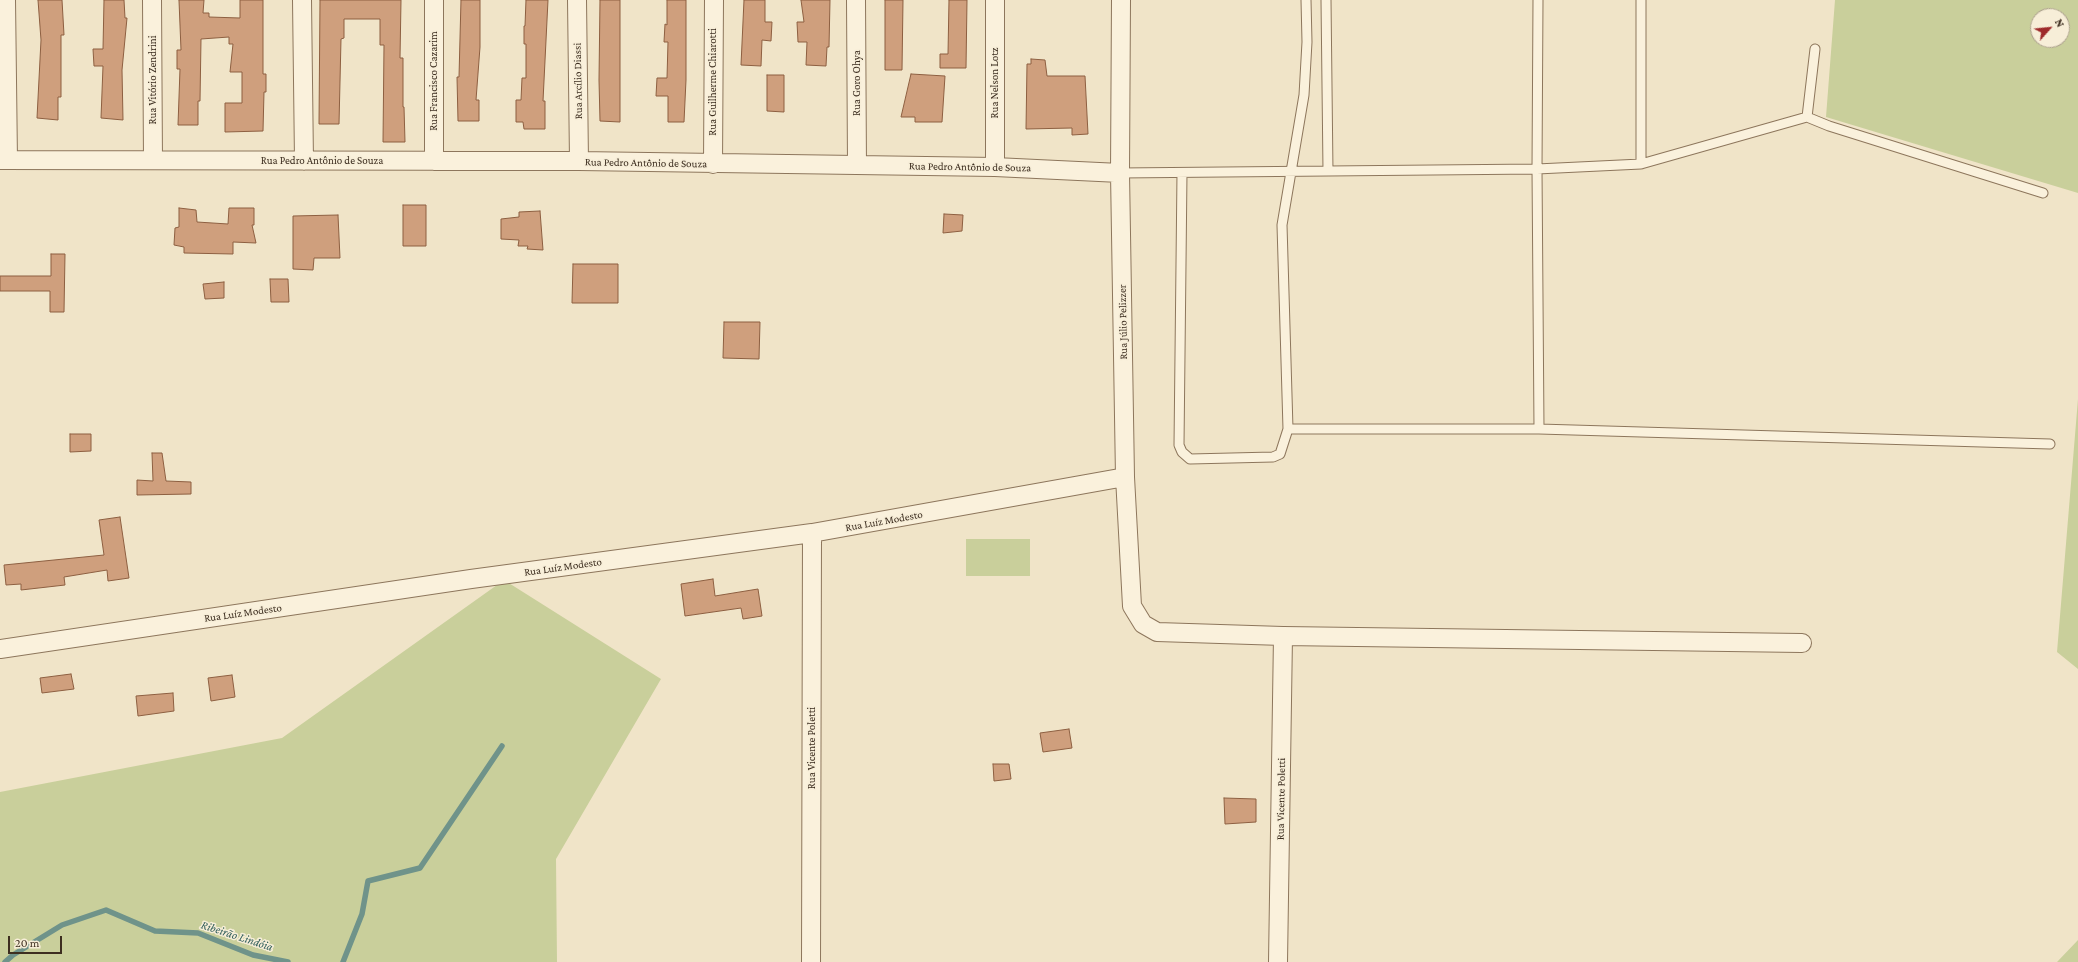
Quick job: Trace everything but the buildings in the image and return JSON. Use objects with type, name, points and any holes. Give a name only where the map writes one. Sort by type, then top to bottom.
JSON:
[{"type":"street","points":[[4,160],[6,0]]},
{"type":"street","name":"Rua Vitório Zendrini","points":[[152,0],[153,160]]},
{"type":"street","points":[[302,0],[304,161]]},
{"type":"street","name":"Rua Francisco Cazarim","points":[[434,0],[434,161]]},
{"type":"street","name":"Rua Arcílio Diassi","points":[[577,0],[579,161]]},
{"type":"street","name":"Rua Guilherme Chiarotti","points":[[713,164],[714,0]]},
{"type":"street","name":"Rua Goro Ohya","points":[[856,0],[857,165]]},
{"type":"street","name":"Rua Nelson Lotz","points":[[995,0],[995,167]]},
{"type":"street","name":"Rua Júlio Pelizzer","points":[[1121,0],[1120,173],[1125,477],[1132,606],[1143,624],[1157,632],[1283,636]]},
{"type":"street","name":"Rua Pedro Antônio de Souza","points":[[4,160],[579,161],[995,167],[1120,173]]},
{"type":"street","name":"Rua Luíz Modesto","points":[[0,649],[463,580],[812,533],[1125,477]]},
{"type":"street","name":"Rua Vicente Poletti","points":[[811,962],[812,533]]},
{"type":"street","points":[[1283,636],[1802,643]]},
{"type":"street","name":"Rua Vicente Poletti","points":[[1278,962],[1283,636]]},
{"type":"lane","points":[[1182,173],[1179,445],[1182,452],[1190,458],[1273,458],[1280,454],[1288,429],[1282,225],[1304,94],[1307,42],[1306,0]]},
{"type":"lane","points":[[1326,0],[1328,171]]},
{"type":"lane","points":[[1538,0],[1537,169],[1539,429]]},
{"type":"lane","points":[[1641,0],[1641,164]]},
{"type":"lane","points":[[1815,49],[1807,117],[1829,126],[2043,193]]},
{"type":"lane","name":"Rua Pedro Antônio de Souza","points":[[1120,173],[1537,169],[1641,164],[1807,117]]},
{"type":"lane","points":[[1288,429],[1539,429],[2050,444]]},
{"type":"green space","points":[[1835,0],[2078,0],[2078,193],[1826,117]]},
{"type":"green space","points":[[2078,399],[2078,669],[2057,652]]},
{"type":"green space","points":[[966,539],[1030,539],[1030,576],[966,576]]},
{"type":"green space","points":[[504,580],[661,679],[556,859],[557,962],[0,962],[0,792],[282,738]]},
{"type":"green space","points":[[2078,940],[2078,962],[2057,962]]},
{"type":"waterway","points":[[343,962],[362,914],[368,881],[420,868],[502,746]]},
{"type":"waterway","name":"Ribeirão Lindóia","points":[[5,962],[13,955],[62,925],[106,910],[155,931],[198,933],[253,955],[288,962]]}]
